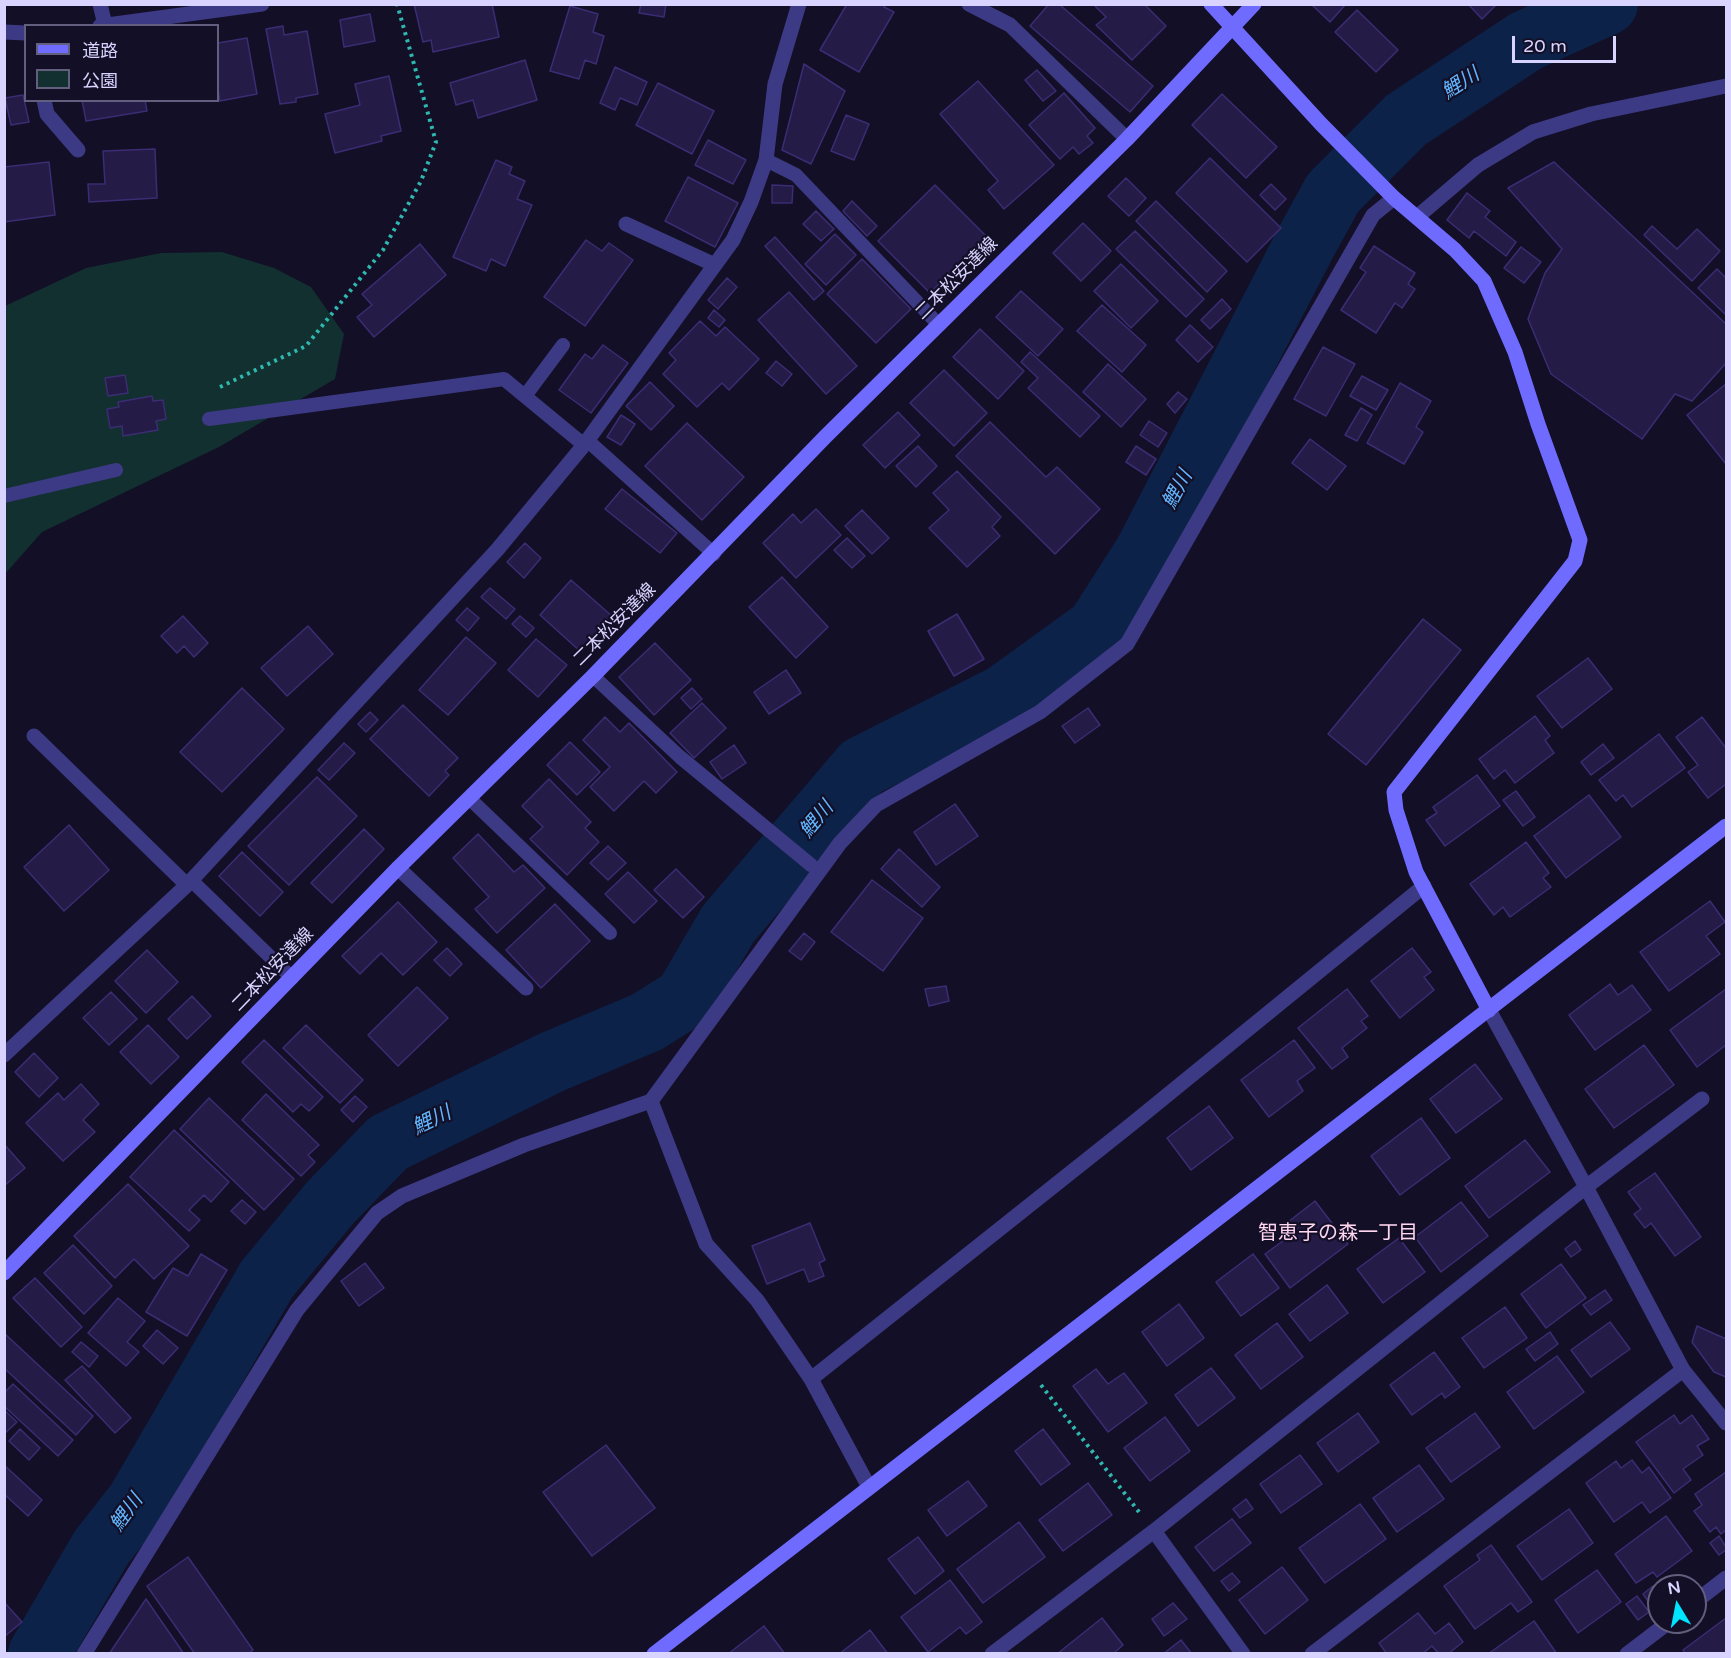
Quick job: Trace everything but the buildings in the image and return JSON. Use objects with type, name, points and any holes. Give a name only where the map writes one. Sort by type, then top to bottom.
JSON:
[{"type":"street","points":[[100,4],[105,24]]},
{"type":"street","points":[[112,24],[262,4]]},
{"type":"street","points":[[4,1055],[189,883],[497,550],[586,442],[733,240],[751,202],[766,160],[775,84],[799,4]]},
{"type":"street","points":[[969,4],[1010,25],[1127,139]]},
{"type":"street","points":[[1211,4],[1321,124],[1394,198],[1455,250],[1484,281],[1515,352],[1580,540],[1575,561],[1394,792],[1396,810],[1416,872],[1489,1010],[1683,1370],[1726,1424]]},
{"type":"street","name":"二本松安達線","points":[[4,1273],[398,868],[714,554],[826,436],[1127,139],[1254,4]]},
{"type":"street","points":[[4,32],[24,33]]},
{"type":"street","points":[[1417,217],[1478,165],[1533,132],[1591,114],[1726,86]]},
{"type":"street","points":[[44,102],[47,114],[78,150]]},
{"type":"street","points":[[84,1653],[297,1310],[376,1213],[402,1196],[524,1145],[651,1101],[815,868],[876,805],[1040,712],[1127,644],[1373,215],[1394,198]]},
{"type":"street","points":[[626,224],[714,265]]},
{"type":"street","points":[[34,736],[189,883]]},
{"type":"street","points":[[655,1653],[1726,826]]},
{"type":"street","points":[[398,868],[526,988]]},
{"type":"street","points":[[811,1378],[1143,1116],[1424,886]]},
{"type":"street","points":[[992,1653],[1154,1531],[1586,1187],[1702,1099]]},
{"type":"street","points":[[651,1101],[706,1244],[757,1300],[811,1378],[869,1488]]},
{"type":"street","points":[[1312,1653],[1683,1370]]},
{"type":"street","points":[[1154,1531],[1244,1653]]},
{"type":"street","points":[[1707,1593],[1726,1578]]},
{"type":"street","points":[[1627,1653],[1653,1634]]},
{"type":"lane","points":[[766,160],[796,175],[939,325]]},
{"type":"lane","points":[[525,396],[563,345]]},
{"type":"lane","points":[[209,419],[504,379],[586,442],[714,554]]},
{"type":"lane","points":[[4,496],[116,470]]},
{"type":"lane","points":[[593,676],[680,757],[815,868]]},
{"type":"lane","points":[[469,798],[610,933]]},
{"type":"lane","points":[[189,883],[292,978]]},
{"type":"path","points":[[220,387],[306,346],[382,250],[421,181],[436,142],[397,4]]},
{"type":"path","points":[[1026,1365],[1154,1531]]},
{"type":"green space","points":[[222,252],[274,268],[311,287],[344,334],[335,379],[219,447],[42,532],[5,574],[5,306],[86,268],[161,253]]},
{"type":"waterway","name":"鯉川","points":[[39,1654],[101,1548],[137,1502],[267,1279],[330,1203],[388,1143],[552,1062],[647,1022],[685,998],[728,924],[862,767],[1003,696],[1097,628],[1145,553],[1333,193],[1406,120],[1526,41],[1607,4]]},
{"type":"district","name":"智恵子の森一丁目","points":[[1338,1234]]}]
